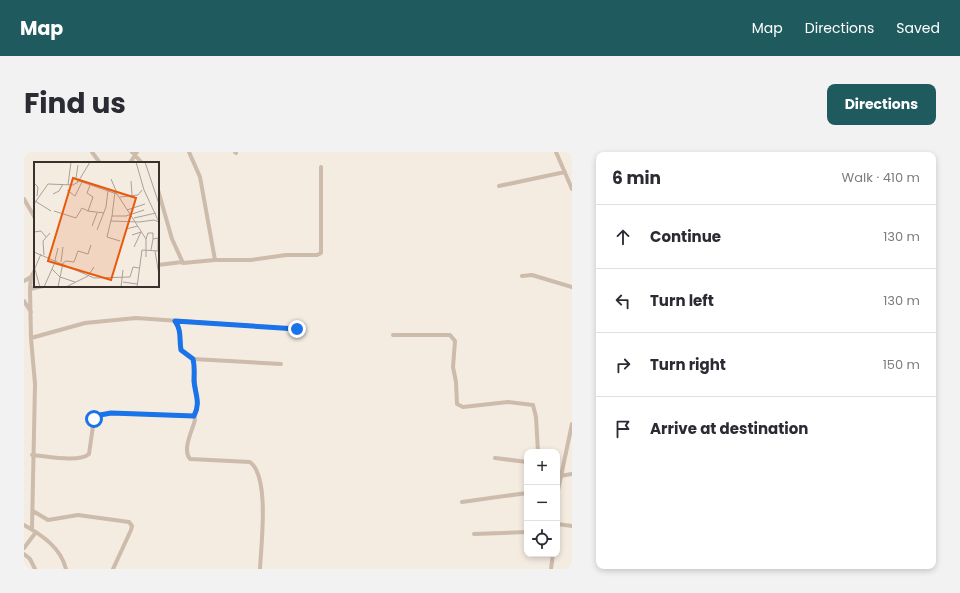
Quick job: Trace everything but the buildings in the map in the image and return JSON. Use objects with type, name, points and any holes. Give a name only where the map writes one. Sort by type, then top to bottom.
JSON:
[{"type":"street","points":[[92,152],[99,162]]},
{"type":"street","points":[[189,152],[200,177],[215,260]]},
{"type":"street","points":[[556,152],[572,189]]},
{"type":"street","points":[[134,153],[141,162]]},
{"type":"street","points":[[159,264],[215,260],[251,260],[286,255],[320,255],[321,167]]},
{"type":"street","points":[[499,186],[565,172]]},
{"type":"street","points":[[159,194],[172,239],[182,262]]},
{"type":"street","points":[[24,199],[34,216]]},
{"type":"street","points":[[32,529],[32,455],[35,384],[31,338],[30,289],[31,277],[34,272]]},
{"type":"street","points":[[522,276],[532,275],[572,287]]},
{"type":"street","points":[[24,281],[31,277]]},
{"type":"street","points":[[30,289],[39,287]]},
{"type":"street","points":[[24,301],[31,313]]},
{"type":"street","points":[[31,338],[85,323],[136,318],[297,329]]},
{"type":"street","points":[[175,321],[181,334],[181,350],[193,359],[281,364]]},
{"type":"street","points":[[393,335],[450,335],[453,337],[455,341],[453,367],[456,382],[457,404],[463,407],[508,402],[533,406],[536,417],[538,449]]},
{"type":"street","points":[[193,359],[195,370],[194,383],[198,402],[186,454],[190,459],[250,462],[255,466],[262,495],[260,569]]},
{"type":"street","points":[[32,455],[73,458],[86,457],[89,454],[94,419],[100,415],[111,413],[194,416]]},
{"type":"street","points":[[560,468],[572,424]]},
{"type":"street","points":[[495,458],[524,462]]},
{"type":"street","points":[[560,475],[572,474]]},
{"type":"street","points":[[462,502],[524,492]]},
{"type":"street","points":[[33,511],[48,520],[78,515],[128,522],[132,526],[131,530],[113,569]]},
{"type":"street","points":[[560,524],[572,526]]},
{"type":"street","points":[[24,525],[32,529],[54,547],[63,559],[66,569]]},
{"type":"street","points":[[24,548],[36,532]]},
{"type":"street","points":[[474,534],[524,532]]},
{"type":"street","points":[[24,554],[30,559],[35,569]]},
{"type":"street","points":[[551,569],[553,557]]},
{"type":"route","points":[[94,419],[100,415],[111,413],[194,416],[197,412],[198,402],[194,383],[195,370],[193,359],[181,350],[181,334],[175,321],[297,329]]}]
